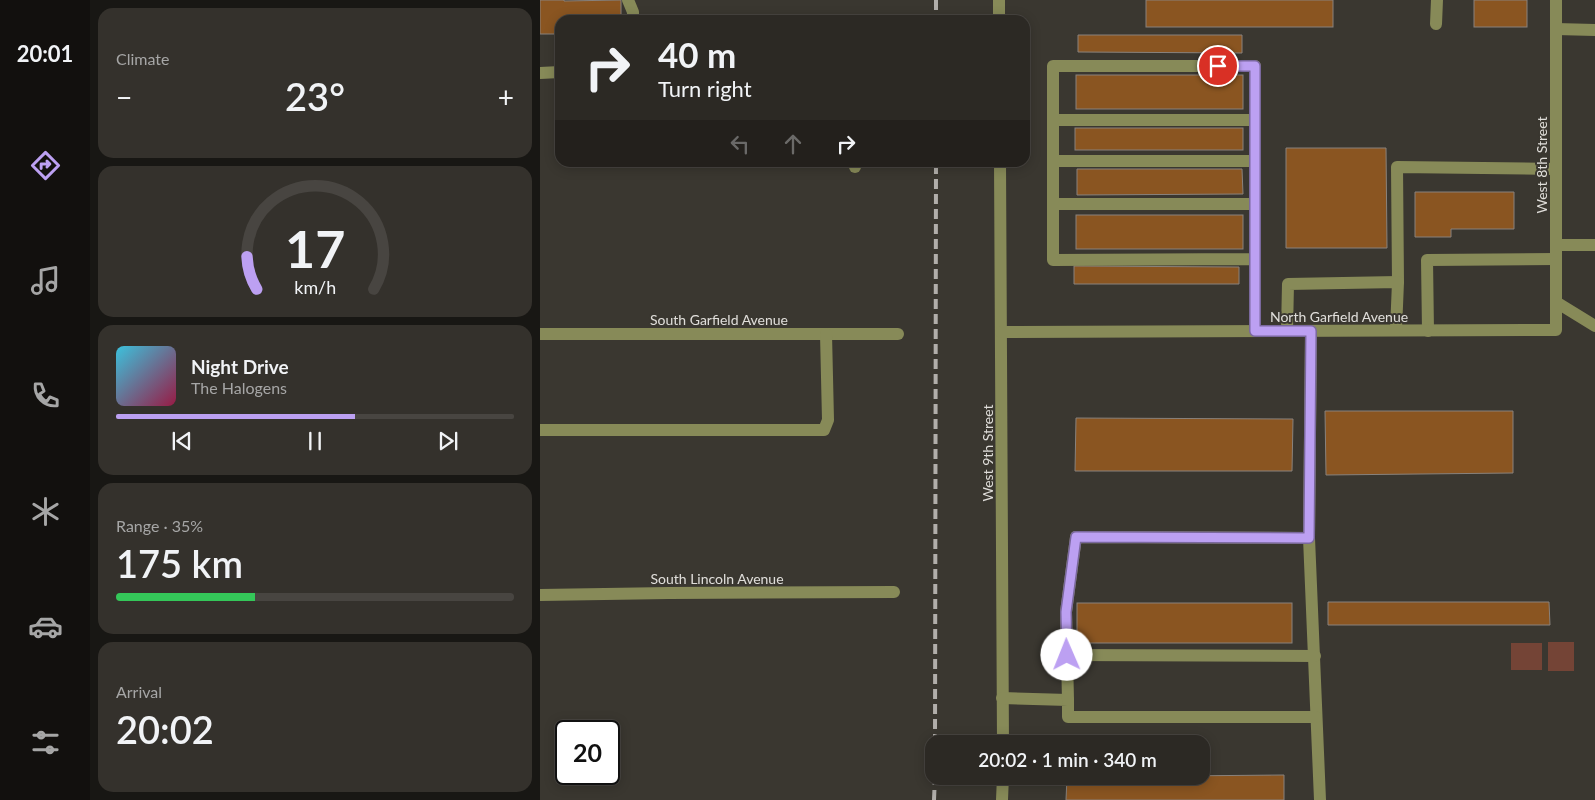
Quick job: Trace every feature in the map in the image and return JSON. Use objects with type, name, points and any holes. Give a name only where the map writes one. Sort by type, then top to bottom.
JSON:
[{"type":"street","points":[[628,0],[633,15]]},
{"type":"street","points":[[999,0],[999,15]]},
{"type":"street","points":[[1436,24],[1437,0]]},
{"type":"street","name":"West 8th Street","points":[[1556,0],[1556,330]]},
{"type":"street","points":[[1556,29],[1595,30]]},
{"type":"street","points":[[1255,331],[1256,259],[1255,66],[1053,66],[1053,260],[1256,259]]},
{"type":"street","points":[[540,72],[555,72]]},
{"type":"street","points":[[1053,120],[1255,120]]},
{"type":"street","points":[[1053,161],[1255,161]]},
{"type":"street","name":"West 9th Street","points":[[1000,167],[1002,735]]},
{"type":"street","points":[[1396,330],[1398,282],[1397,167],[1556,169]]},
{"type":"street","points":[[1053,204],[1255,204]]},
{"type":"street","points":[[1556,245],[1595,245]]},
{"type":"street","points":[[1428,331],[1427,260],[1556,259]]},
{"type":"street","points":[[1287,331],[1288,284],[1398,282]]},
{"type":"street","points":[[1556,302],[1595,326]]},
{"type":"street","name":"North Garfield Avenue","points":[[1001,332],[1556,330]]},
{"type":"street","points":[[1311,331],[1309,538],[1320,800]]},
{"type":"street","name":"South Garfield Avenue","points":[[540,334],[898,334]]},
{"type":"street","points":[[540,430],[824,430],[828,420],[826,334]]},
{"type":"street","points":[[1309,538],[1076,537],[1066,612],[1068,717],[1316,717]]},
{"type":"street","name":"South Lincoln Avenue","points":[[540,595],[894,592]]},
{"type":"street","points":[[1067,655],[1315,656]]},
{"type":"street","points":[[1002,698],[1068,700]]},
{"type":"street","points":[[1002,800],[1003,785]]},
{"type":"shaded area","points":[[1548,642],[1574,642],[1574,671],[1548,671]]},
{"type":"shaded area","points":[[1511,643],[1542,643],[1542,670],[1511,670]]},
{"type":"building","points":[[540,0],[621,0],[621,15],[555,15],[555,34],[540,34]]},
{"type":"building","points":[[1146,0],[1333,0],[1333,27],[1146,27]]},
{"type":"building","points":[[1474,0],[1527,0],[1527,27],[1474,27]]},
{"type":"building","points":[[1078,35],[1242,35],[1242,53],[1078,52]]},
{"type":"building","points":[[1076,75],[1243,75],[1243,109],[1076,109]]},
{"type":"building","points":[[1075,128],[1243,128],[1243,150],[1075,150]]},
{"type":"building","points":[[1286,148],[1386,148],[1387,248],[1286,248]]},
{"type":"building","points":[[1077,169],[1242,169],[1243,194],[1077,195]]},
{"type":"building","points":[[1415,192],[1514,192],[1514,229],[1451,229],[1451,237],[1415,237]]},
{"type":"building","points":[[1076,215],[1243,215],[1243,249],[1076,249]]},
{"type":"building","points":[[1074,266],[1239,267],[1239,284],[1074,284]]},
{"type":"building","points":[[1325,411],[1513,411],[1513,473],[1326,475]]},
{"type":"building","points":[[1076,418],[1293,419],[1292,471],[1075,471]]},
{"type":"building","points":[[1328,602],[1549,602],[1550,625],[1328,625]]},
{"type":"building","points":[[1077,603],[1292,603],[1292,643],[1077,643]]},
{"type":"building","points":[[1284,775],[1284,800],[1066,800],[1067,785],[1210,785],[1210,776]]},
{"type":"railway","points":[[936,0],[936,15]]},
{"type":"railway","points":[[935,735],[936,167]]},
{"type":"railway","points":[[934,800],[935,785]]},
{"type":"route","points":[[1067,655],[1066,612],[1076,537],[1309,538],[1311,331],[1255,331],[1255,66],[1218,66]]}]
